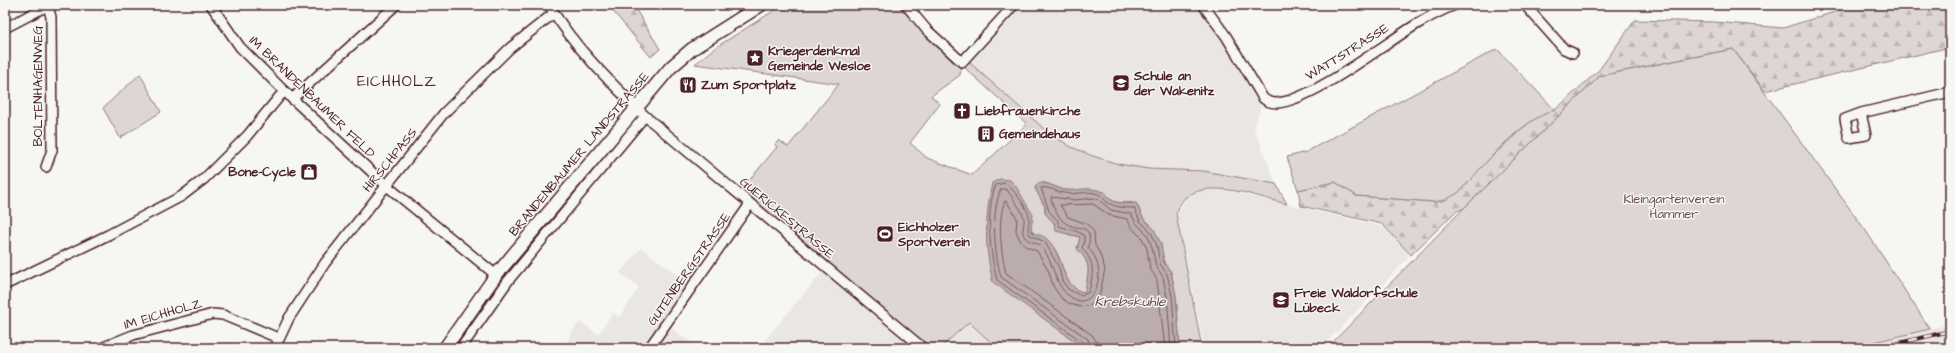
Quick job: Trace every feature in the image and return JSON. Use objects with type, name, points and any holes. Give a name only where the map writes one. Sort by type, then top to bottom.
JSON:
[{"type":"main road","name":"BRANDENBAUMER LANDSTRASSE","points":[[445,348],[496,275],[636,107],[678,60],[760,5]]},
{"type":"street","points":[[5,28],[48,5]]},
{"type":"street","name":"BOLTENHAGENWEG","points":[[46,167],[52,150],[51,17],[48,5]]},
{"type":"street","name":"IM BRANDENBAUMER FELD","points":[[212,5],[228,32],[240,48],[292,99],[387,186],[496,275]]},
{"type":"street","points":[[292,99],[396,5]]},
{"type":"street","points":[[906,5],[926,29],[962,62],[1014,5]]},
{"type":"street","name":"WATTSTRASSE","points":[[1203,5],[1226,36],[1263,98],[1270,103],[1282,102],[1309,91],[1342,72],[1416,24],[1455,5]]},
{"type":"street","points":[[1525,5],[1564,49],[1572,54]]},
{"type":"street","name":"GUERICKESTRASSE","points":[[551,9],[604,76],[636,107],[923,348]]},
{"type":"street","name":"HIRSCHPASS","points":[[275,348],[278,338],[308,286],[444,113],[551,9]]},
{"type":"street","points":[[5,285],[108,235],[189,192],[247,136],[284,91]]},
{"type":"street","points":[[1862,113],[1950,92]]},
{"type":"street","name":"BRANDENBAUMER LANDSTRASSE","points":[[461,348],[508,281],[646,116]]},
{"type":"street","name":"GUTENBERGSTRASSE","points":[[649,348],[750,204]]},
{"type":"street","name":"IM EICHHOLZ","points":[[100,348],[133,335],[213,314],[223,315],[278,338]]},
{"type":"shaded area","name":"Schule an der Wakenitz","points":[[1023,5],[1199,5],[1223,38],[1262,102],[1254,128],[1276,184],[1203,171],[1149,169],[1118,164],[1069,146],[1043,128],[970,63]]},
{"type":"shaded area","name":"Freie Waldorfschule Lübeck","points":[[1220,189],[1381,226],[1405,249],[1408,254],[1407,259],[1327,342],[1325,341],[1321,348],[1204,348],[1177,215],[1185,199],[1202,190]]},
{"type":"shaded area","points":[[641,248],[693,286],[666,325],[699,348],[564,348],[572,331],[580,322],[598,334],[613,313],[620,317],[639,287],[620,273]]},
{"type":"shaded area","points":[[826,268],[923,348],[758,348]]},
{"type":"shaded area","points":[[969,322],[997,348],[940,348]]},
{"type":"shaded area","points":[[1950,324],[1950,348],[1848,348],[1930,329]]},
{"type":"green space","points":[[608,5],[633,5],[660,49],[651,57]]},
{"type":"green space","points":[[783,5],[898,5],[924,34],[961,69],[960,75],[931,96],[940,104],[910,143],[927,158],[972,175],[1027,124],[965,68],[970,63],[1043,128],[1069,146],[1118,164],[1149,169],[1203,171],[1276,184],[1287,204],[1249,194],[1221,189],[1207,189],[1195,192],[1182,201],[1176,214],[1202,348],[1180,348],[1176,296],[1171,272],[1164,263],[1163,255],[1150,224],[1143,218],[1137,204],[1117,202],[1109,197],[1105,192],[1088,189],[1076,191],[1064,190],[1046,183],[1038,183],[1035,188],[1045,207],[1045,213],[1054,223],[1055,227],[1070,235],[1080,237],[1080,242],[1077,246],[1088,267],[1088,277],[1085,291],[1082,292],[1075,288],[1066,278],[1056,251],[1051,245],[1037,236],[1030,228],[1015,185],[1044,318],[1084,348],[997,348],[969,322],[940,348],[923,348],[826,268],[829,263],[742,189],[777,147],[775,145],[779,140],[788,147],[839,84],[695,64],[713,49]]},
{"type":"green space","points":[[1857,5],[1950,5],[1950,47],[1765,91],[1733,49],[1600,76],[1464,208],[1455,212],[1411,255],[1382,224],[1301,206],[1298,190],[1335,182],[1357,196],[1434,202],[1445,200],[1529,122],[1544,113],[1555,110],[1599,70],[1635,20],[1714,22],[1783,28]]},
{"type":"green space","points":[[1497,49],[1555,110],[1541,116],[1515,134],[1491,157],[1458,193],[1445,200],[1434,202],[1357,196],[1335,182],[1298,190],[1287,157],[1306,152]]},
{"type":"green space","name":"Kleingartenverein Hammer","points":[[1733,49],[1866,231],[1930,329],[1848,348],[1327,348],[1464,208],[1600,76]]},
{"type":"green space","points":[[140,74],[161,112],[120,138],[103,108]]},
{"type":"water","name":"Krebskuhle","points":[[1000,179],[1010,180],[1015,185],[1033,215],[1031,229],[1033,233],[1046,238],[1057,253],[1070,283],[1082,292],[1085,291],[1088,269],[1085,260],[1077,249],[1080,237],[1056,231],[1054,223],[1045,213],[1045,207],[1035,188],[1038,183],[1048,184],[1065,190],[1097,190],[1118,203],[1136,203],[1143,218],[1154,229],[1161,244],[1164,263],[1171,272],[1176,296],[1180,348],[1084,348],[993,282],[988,256],[986,232],[992,183]]},
{"type":"railway","points":[[1878,348],[1950,331]]},
{"type":"place","name":"Kriegerdenkmal Gemeinde Wesloe","points":[[755,58]]},
{"type":"place","name":"Schule an der Wakenitz","points":[[1121,83]]},
{"type":"place","name":"Zum Sportplatz","points":[[688,85]]},
{"type":"place","name":"Liebfrauenkirche","points":[[962,111]]},
{"type":"place","name":"Gemeindehaus","points":[[986,134]]},
{"type":"place","name":"Bone-Cycle","points":[[309,172]]},
{"type":"place","name":"Eichholzer Sportverein","points":[[885,234]]},
{"type":"place","name":"Freie Waldorfschule Lübeck","points":[[1281,300]]},
{"type":"district","name":"EICHHOLZ","points":[[397,81]]}]
